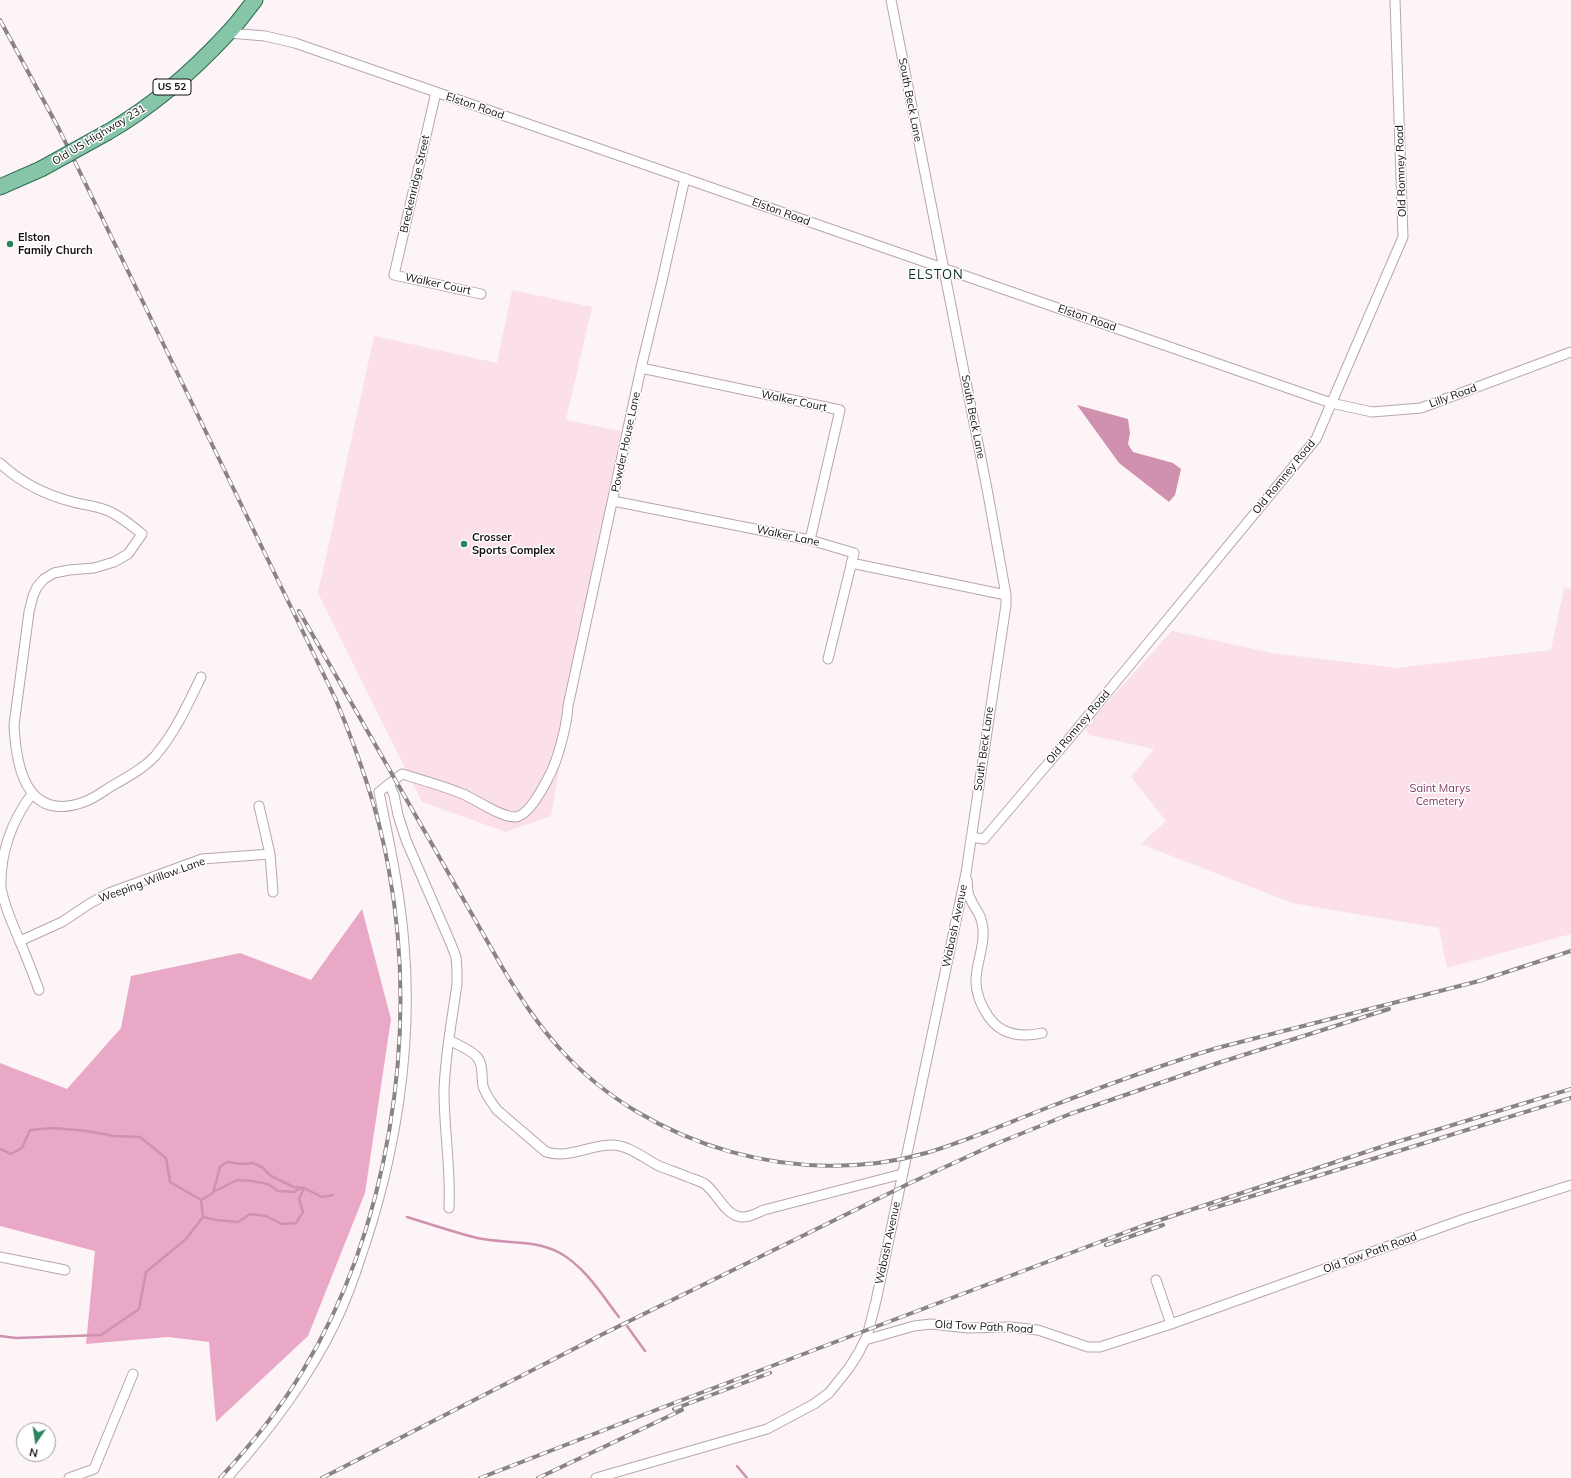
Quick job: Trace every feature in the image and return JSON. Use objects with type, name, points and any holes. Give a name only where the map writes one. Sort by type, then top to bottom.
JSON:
[{"type":"main road","name":"Old US Highway 231","points":[[0,187],[42,169],[108,132],[159,98],[229,33],[255,0]]},
{"type":"street","name":"South Beck Lane","points":[[891,0],[988,494],[1006,595],[1006,605],[971,837]]},
{"type":"street","name":"Old Romney Road","points":[[971,837],[984,839],[1073,734],[1316,439],[1403,237],[1395,0]]},
{"type":"street","name":"Elston Road","points":[[229,33],[265,36],[295,43],[1331,403]]},
{"type":"street","name":"Breckenridge Street","points":[[394,275],[436,92]]},
{"type":"street","name":"Powder House Lane","points":[[389,784],[402,774],[464,795],[510,817],[518,817],[524,814],[530,807],[555,764],[567,722],[568,706],[685,178]]},
{"type":"street","name":"Walker Court","points":[[394,275],[481,294]]},
{"type":"street","name":"Lilly Road","points":[[1331,403],[1372,412],[1421,408],[1571,352]]},
{"type":"street","name":"Walker Court","points":[[642,368],[840,410],[810,540]]},
{"type":"street","points":[[0,464],[38,489],[60,498],[106,510],[122,519],[142,534],[128,554],[120,559],[101,566],[64,570],[54,573],[44,579],[33,596],[25,638],[14,725],[21,772],[26,785],[32,794],[47,804],[65,806],[74,805],[91,799],[135,772],[151,760],[164,744],[182,715],[201,677]]},
{"type":"street","name":"Walker Lane","points":[[613,501],[810,540],[854,553],[852,563]]},
{"type":"street","points":[[828,659],[852,563],[1006,595]]},
{"type":"street","points":[[227,1478],[262,1438],[289,1401],[336,1320],[358,1266],[383,1186],[401,1084],[405,1032],[406,989],[404,944],[396,878],[379,792],[389,784],[394,795],[398,815],[406,840],[444,925],[456,957],[457,984],[447,1054],[444,1093],[449,1169],[449,1208]]},
{"type":"street","points":[[32,794],[10,829],[2,849],[1,886],[11,922],[39,990]]},
{"type":"street","points":[[259,806],[270,854],[273,892]]},
{"type":"street","name":"Wabash Avenue","points":[[596,1478],[767,1429],[814,1404],[829,1393],[849,1368],[865,1340],[876,1301],[966,873],[971,837]]},
{"type":"street","name":"Weeping Willow Lane","points":[[20,941],[62,922],[109,893],[202,859],[270,854]]},
{"type":"street","points":[[966,873],[969,898],[981,914],[983,930],[982,949],[976,983],[982,1004],[992,1019],[1003,1029],[1019,1034],[1032,1035],[1042,1033]]},
{"type":"street","points":[[450,1040],[476,1056],[482,1069],[483,1087],[490,1101],[497,1110],[546,1152],[555,1155],[566,1155],[612,1145],[623,1147],[660,1166],[705,1184],[727,1210],[740,1217],[749,1216],[764,1210],[902,1174]]},
{"type":"street","name":"Old Tow Path Road","points":[[865,1340],[914,1326],[931,1324],[968,1328],[1010,1327],[1038,1330],[1093,1348],[1108,1345],[1171,1324],[1464,1219],[1571,1185]]},
{"type":"street","points":[[0,1257],[65,1270]]},
{"type":"street","points":[[1156,1280],[1171,1324]]},
{"type":"street","points":[[69,1478],[94,1469],[133,1374]]},
{"type":"green space","name":"Crosser Sports Complex","points":[[512,290],[592,307],[566,420],[621,431],[608,494],[551,816],[506,832],[422,802],[318,593],[374,336],[497,363]]},
{"type":"green space","name":"Saint Marys Cemetery","points":[[1564,588],[1571,589],[1571,934],[1447,968],[1439,928],[1292,903],[1141,844],[1166,821],[1131,777],[1154,749],[1089,735],[1085,727],[1172,631],[1271,653],[1397,668],[1551,650]]},
{"type":"shaded area","points":[[1077,405],[1128,419],[1130,433],[1128,444],[1133,452],[1173,463],[1181,469],[1175,495],[1169,502],[1119,463]]},
{"type":"shaded area","points":[[362,909],[391,1019],[365,1193],[308,1336],[216,1422],[209,1342],[168,1337],[86,1344],[95,1251],[0,1226],[0,1063],[67,1089],[121,1028],[131,976],[240,953],[311,980]]},
{"type":"waterway","points":[[0,1149],[11,1154],[22,1148],[30,1130],[54,1128],[87,1131],[114,1136],[140,1137],[166,1158],[170,1182],[201,1200],[203,1217],[216,1220],[238,1222],[250,1214],[266,1216],[282,1224],[296,1223],[303,1212],[299,1199],[304,1188],[322,1197],[333,1195]]},
{"type":"waterway","points":[[201,1200],[213,1193],[220,1167],[227,1162],[242,1164],[253,1163],[262,1167],[271,1176],[294,1187],[303,1188]]},
{"type":"waterway","points":[[213,1192],[237,1180],[268,1184],[278,1191],[294,1192],[301,1188]]},
{"type":"waterway","points":[[0,1336],[16,1338],[101,1335],[139,1309],[146,1272],[186,1239],[203,1217]]},
{"type":"waterway","points":[[407,1217],[477,1238],[530,1244],[560,1253],[585,1274],[619,1317]]},
{"type":"waterway","points":[[627,1326],[645,1351]]},
{"type":"waterway","points":[[737,1466],[747,1478]]},
{"type":"railway","points":[[0,20],[59,129],[336,700],[353,742],[374,806],[389,871],[397,934],[400,998],[398,1064],[389,1130],[376,1194],[357,1257],[332,1316],[302,1372],[264,1427],[220,1478]]},
{"type":"railway","points":[[299,611],[502,967],[522,1000],[544,1030],[561,1050],[597,1084],[637,1112],[682,1135],[729,1151],[778,1162],[828,1166],[878,1163],[926,1153],[971,1138],[1130,1077],[1217,1048],[1483,980]]},
{"type":"railway","points":[[1479,981],[1571,951]]},
{"type":"railway","points":[[322,1478],[601,1335],[908,1184],[993,1145],[1070,1114],[1218,1063],[1389,1009]]},
{"type":"railway","points":[[480,1478],[1142,1226],[1387,1145],[1571,1089]]},
{"type":"railway","points":[[1210,1209],[1571,1098]]},
{"type":"railway","points":[[1106,1245],[1163,1225]]},
{"type":"railway","points":[[674,1409],[770,1373]]},
{"type":"railway","points":[[538,1478],[682,1410]]},
{"type":"place","name":"Elston Family Church","points":[[10,244]]},
{"type":"place","name":"Crosser Sports Complex","points":[[464,544]]},
{"type":"district","name":"ELSTON","points":[[936,275]]}]
